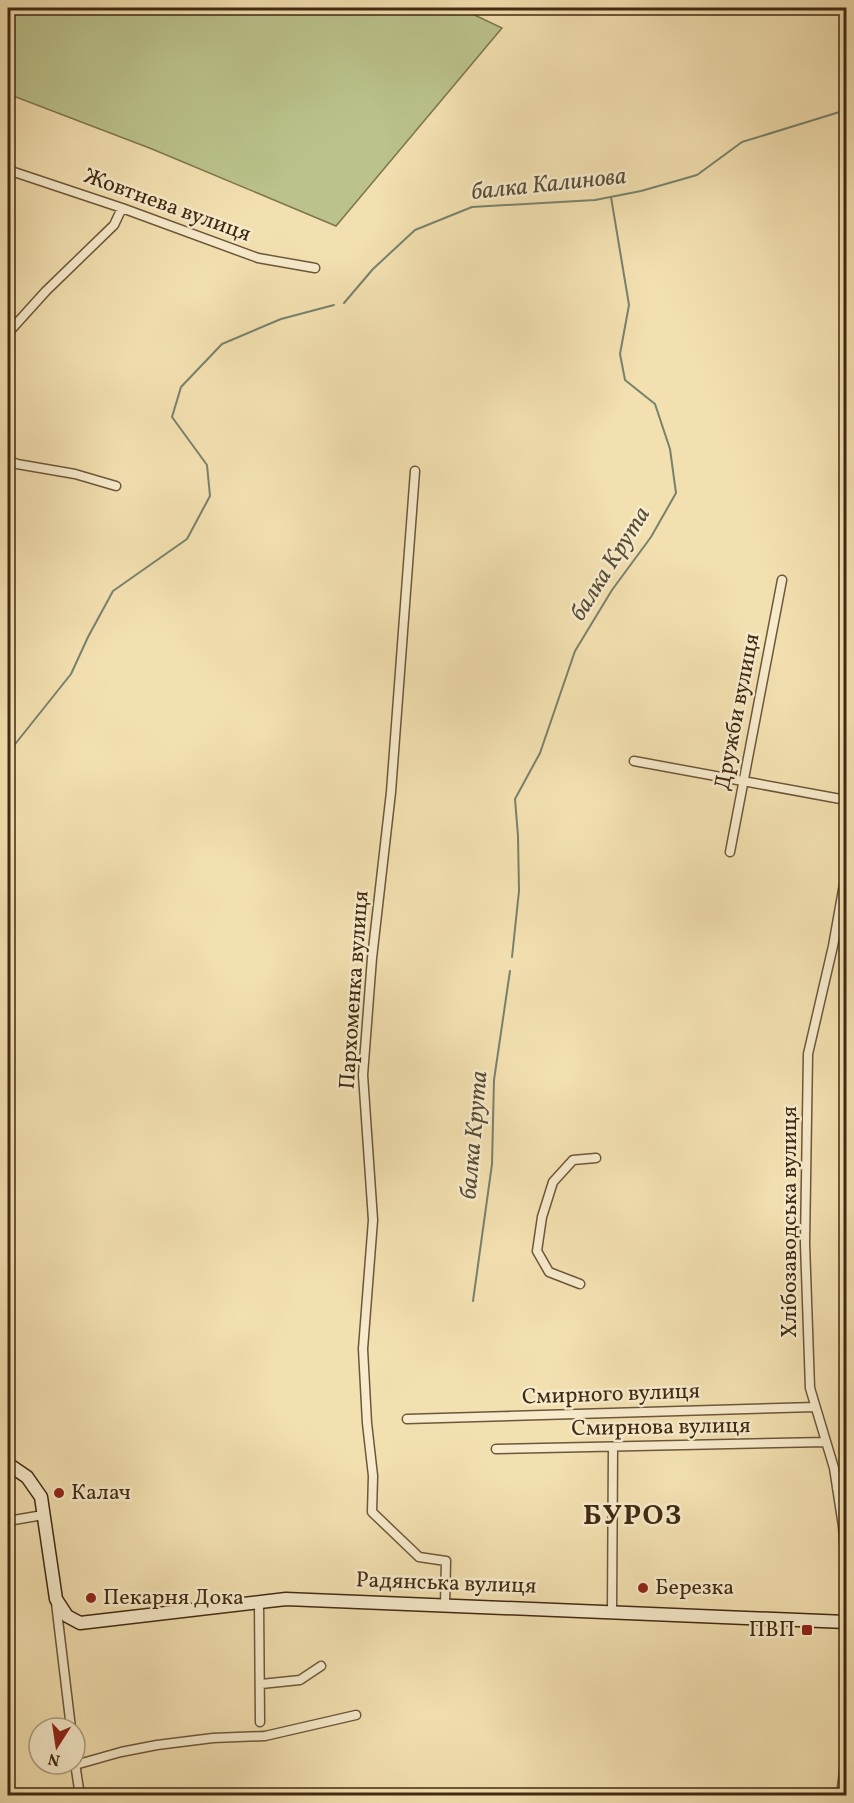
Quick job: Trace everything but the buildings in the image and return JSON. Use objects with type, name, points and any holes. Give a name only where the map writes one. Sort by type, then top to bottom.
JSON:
[{"type":"street","name":"Жовтнева вулиця","points":[[8,170],[122,208],[258,258],[315,268]]},
{"type":"street","points":[[8,333],[46,291],[114,225],[122,208]]},
{"type":"street","points":[[8,460],[17,464],[75,474],[116,486]]},
{"type":"street","name":"Пархоменка вулиця","points":[[415,471],[391,792],[372,958],[363,1075],[373,1220],[363,1349],[367,1423],[373,1476],[372,1512],[418,1557],[446,1562],[445,1605]]},
{"type":"street","name":"Дружби вулиця","points":[[730,852],[782,580]]},
{"type":"street","points":[[634,761],[846,800]]},
{"type":"street","name":"Хлібозаводська вулиця","points":[[846,873],[833,946],[808,1054],[805,1243],[810,1388],[834,1468],[845,1539],[846,1570]]},
{"type":"street","points":[[580,1284],[549,1272],[537,1251],[542,1217],[553,1182],[573,1160],[596,1158]]},
{"type":"street","name":"Смирного вулиця","points":[[407,1419],[815,1407]]},
{"type":"street","name":"Смирнова вулиця","points":[[496,1449],[826,1442]]},
{"type":"street","points":[[612,1612],[613,1447]]},
{"type":"street","points":[[8,1464],[27,1477],[41,1497],[70,1716]]},
{"type":"street","points":[[837,1488],[846,1478]]},
{"type":"street","points":[[8,1521],[44,1515]]},
{"type":"street","name":"Радянська вулиця","points":[[56,1599],[67,1616],[81,1623],[286,1599],[846,1622]]},
{"type":"street","points":[[259,1603],[260,1722]]},
{"type":"street","points":[[261,1684],[300,1680],[321,1666]]},
{"type":"street","points":[[87,1761],[156,1745],[213,1738],[265,1736],[356,1715]]},
{"type":"street","points":[[841,1796],[846,1756]]},
{"type":"street","points":[[77,1776],[80,1796]]},
{"type":"green space","points":[[8,8],[460,8],[502,28],[336,226],[152,149],[8,94]]},
{"type":"waterway","name":"балка Калинова","points":[[344,303],[373,269],[415,230],[472,207],[595,200],[641,191],[697,175],[742,142],[846,110]]},
{"type":"waterway","name":"балка Крута","points":[[512,957],[519,891],[515,799],[540,753],[575,651],[612,590],[651,537],[676,493],[670,449],[655,404],[625,380],[620,354],[629,305],[611,197]]},
{"type":"waterway","name":"балка Калинова","points":[[8,753],[71,674],[113,591],[187,539],[210,496],[207,465],[172,417],[181,387],[222,344],[281,319],[334,305]]},
{"type":"waterway","name":"балка Крута","points":[[473,1301],[492,1164],[494,1080],[510,971]]},
{"type":"place","name":"Калач","points":[[59,1493]]},
{"type":"place","name":"Березка","points":[[643,1588]]},
{"type":"place","name":"Пекарня Дока","points":[[91,1598]]},
{"type":"place","name":"ПВП","points":[[807,1630]]},
{"type":"district","name":"БУРОЗ","points":[[633,1516]]}]
